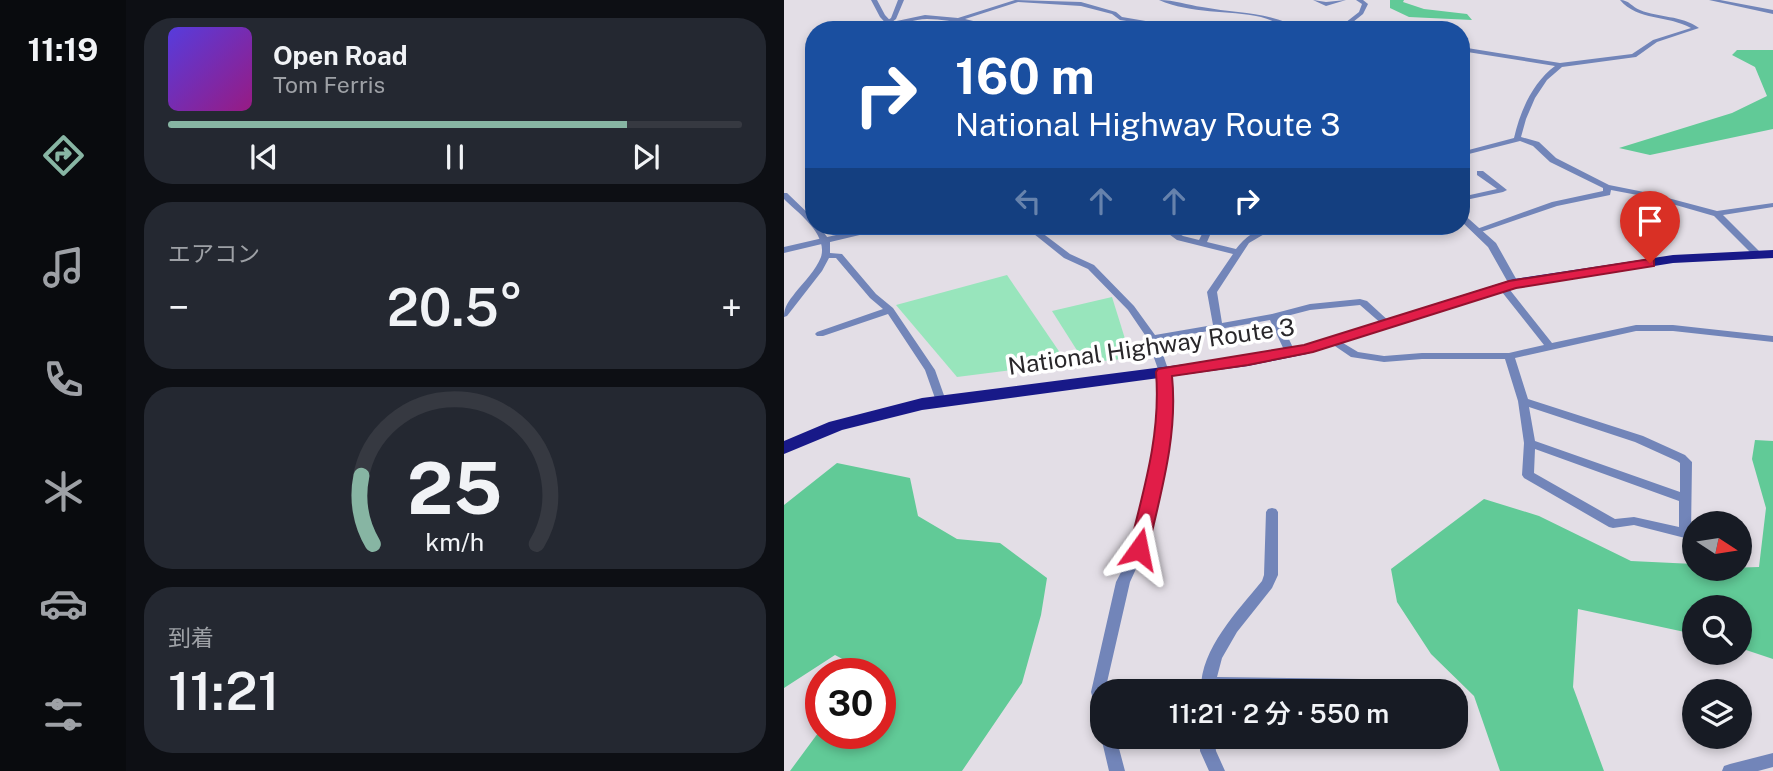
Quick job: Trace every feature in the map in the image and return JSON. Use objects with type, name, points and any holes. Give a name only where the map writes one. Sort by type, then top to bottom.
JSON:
[{"type":"highway","name":"National Highway Route 3","points":[[784,448],[836,425],[874,414],[941,401],[1164,372],[1290,352],[1334,342],[1386,323],[1508,286],[1674,259],[1765,254]]},
{"type":"street","points":[[874,0],[888,21]]},
{"type":"street","points":[[892,21],[901,0]]},
{"type":"street","points":[[958,20],[1020,0],[1081,4],[1114,12],[1120,18],[1139,21]]},
{"type":"street","points":[[1162,0],[1203,9],[1263,16],[1276,21]]},
{"type":"street","points":[[1317,0],[1326,4],[1343,0]]},
{"type":"street","points":[[1351,21],[1362,13],[1365,4],[1359,0]]},
{"type":"street","points":[[1470,50],[1560,65],[1634,56],[1655,41],[1696,28],[1674,19],[1633,10],[1623,0]]},
{"type":"street","points":[[1712,0],[1773,12]]},
{"type":"street","points":[[908,21],[925,17],[963,21]]},
{"type":"street","points":[[1517,139],[1531,101],[1560,65]]},
{"type":"street","points":[[1470,152],[1517,139],[1536,145],[1553,160],[1607,187],[1717,214],[1773,205]]},
{"type":"street","points":[[1470,197],[1503,190],[1480,173]]},
{"type":"street","points":[[1478,230],[1555,204],[1607,193],[1607,187]]},
{"type":"street","points":[[784,195],[805,216]]},
{"type":"street","points":[[1717,214],[1765,254]]},
{"type":"street","points":[[1470,223],[1492,245],[1508,286],[1550,347]]},
{"type":"street","points":[[784,314],[819,269],[826,254],[826,241],[822,235]]},
{"type":"street","points":[[784,250],[850,235]]},
{"type":"street","points":[[1040,235],[1067,256],[1091,267],[1131,308],[1152,338],[1164,372],[1167,407],[1160,454],[1139,549],[1123,582],[1101,679]]},
{"type":"street","points":[[1176,235],[1237,252]]},
{"type":"street","points":[[1202,244],[1206,235]]},
{"type":"street","points":[[1218,326],[1212,292],[1237,252],[1246,241],[1257,235]]},
{"type":"street","points":[[826,254],[839,256],[873,296],[890,310],[930,370],[941,401]]},
{"type":"street","points":[[1152,338],[1273,317],[1310,307],[1360,302],[1386,323]]},
{"type":"street","points":[[820,334],[890,310]]},
{"type":"street","points":[[1273,317],[1290,352]]},
{"type":"street","points":[[1334,342],[1354,355],[1368,359],[1509,356],[1636,328],[1673,328],[1773,339]]},
{"type":"street","points":[[1509,356],[1523,401],[1531,443],[1528,475],[1613,524],[1633,521],[1685,533],[1686,462],[1639,439],[1523,401]]},
{"type":"street","points":[[1531,443],[1685,499]]},
{"type":"street","points":[[1210,679],[1215,657],[1226,638],[1271,575],[1272,512]]},
{"type":"street","points":[[1112,749],[1117,771]]},
{"type":"street","points":[[1208,749],[1217,771]]},
{"type":"street","points":[[1730,771],[1773,760]]},
{"type":"green space","points":[[1390,0],[1404,0],[1403,2],[1424,9],[1467,14],[1472,20],[1409,17],[1390,8]]},
{"type":"green space","points":[[1737,50],[1773,50],[1773,129],[1650,155],[1619,148],[1732,113],[1767,96],[1755,67],[1732,55]]},
{"type":"green space","points":[[1007,275],[1067,363],[957,377],[896,305]]},
{"type":"green space","points":[[1112,297],[1131,358],[1085,363],[1052,311]]},
{"type":"green space","points":[[1755,440],[1773,441],[1773,659],[1752,652],[1752,595],[1682,595],[1682,631],[1578,609],[1573,687],[1604,771],[1500,771],[1474,696],[1468,690],[1468,679],[1457,679],[1431,654],[1397,602],[1391,569],[1484,499],[1539,516],[1631,561],[1682,563],[1682,581],[1752,581],[1752,567],[1759,567],[1766,508],[1752,459]]},
{"type":"green space","points":[[837,463],[910,478],[918,516],[957,539],[1000,543],[1047,578],[1041,615],[1022,683],[962,771],[790,771],[806,749],[896,749],[896,658],[841,658],[835,655],[830,658],[805,658],[805,674],[784,688],[784,505]]},
{"type":"route","points":[[1139,549],[1160,454],[1167,407],[1164,372],[1248,361],[1307,349],[1514,284],[1650,263]]}]
